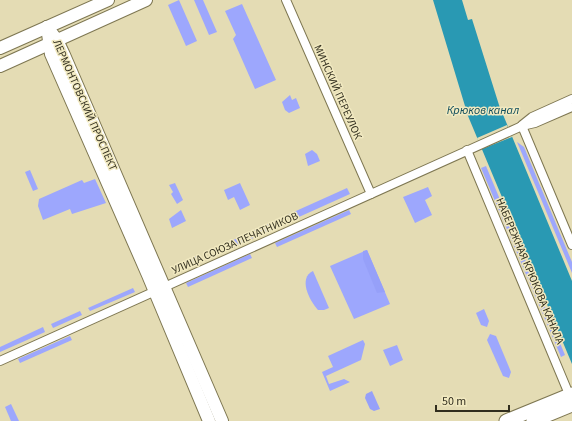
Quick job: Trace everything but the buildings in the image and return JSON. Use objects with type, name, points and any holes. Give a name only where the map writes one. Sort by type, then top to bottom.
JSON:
[{"type":"main road","points":[[0,48],[108,0]]},
{"type":"main road","points":[[0,66],[146,0]]},
{"type":"main road","name":"ЛЕРМОНТОВСКИЙ ПРОСПЕКТ","points":[[47,27],[160,289],[222,421]]},
{"type":"main road","name":"ЛЕРМОНТОВСКИЙ ПРОСПЕКТ","points":[[160,289],[209,421]]},
{"type":"main road","points":[[506,421],[571,398]]},
{"type":"main road","points":[[533,421],[571,398]]},
{"type":"street","name":"МИНСКИЙ ПЕРЕУЛОК","points":[[286,0],[371,194]]},
{"type":"street","points":[[522,126],[532,117],[572,99]]},
{"type":"street","points":[[522,126],[535,123],[572,107]]},
{"type":"street","name":"УЛИЦА СОЮЗА ПЕЧАТНИКОВ","points":[[0,361],[522,126]]},
{"type":"street","points":[[522,126],[572,245]]},
{"type":"street","name":"НАБЕРЕЖНАЯ КРЮКОВА КАНАЛА","points":[[467,150],[571,398]]},
{"type":"shaded area","points":[[179,0],[197,41],[186,46],[168,5]]},
{"type":"shaded area","points":[[194,0],[203,0],[217,32],[209,35]]},
{"type":"shaded area","points":[[242,4],[276,80],[255,89],[233,39],[236,35],[225,11]]},
{"type":"shaded area","points":[[290,95],[292,100],[296,98],[300,108],[289,113],[285,110],[282,102]]},
{"type":"shaded area","points":[[517,142],[524,147],[572,262],[572,273]]},
{"type":"shaded area","points":[[312,150],[317,154],[320,161],[308,166],[305,154]]},
{"type":"shaded area","points":[[486,166],[565,355],[561,357],[481,168]]},
{"type":"shaded area","points":[[30,170],[38,189],[33,191],[25,172]]},
{"type":"shaded area","points":[[95,179],[106,203],[72,214],[70,209],[43,220],[38,206],[39,199],[82,180],[84,183]]},
{"type":"shaded area","points":[[175,183],[183,200],[177,204],[171,194],[173,192],[169,185]]},
{"type":"shaded area","points":[[240,183],[250,205],[240,210],[234,197],[228,200],[224,190]]},
{"type":"shaded area","points":[[428,187],[432,196],[425,200],[432,215],[415,223],[403,197]]},
{"type":"shaded area","points":[[347,188],[350,194],[290,221],[287,215]]},
{"type":"shaded area","points":[[181,210],[186,221],[172,228],[169,219]]},
{"type":"shaded area","points":[[349,210],[351,214],[277,247],[275,243]]},
{"type":"shaded area","points":[[279,219],[282,225],[231,248],[229,242]]},
{"type":"shaded area","points":[[367,250],[390,304],[354,319],[330,266]]},
{"type":"shaded area","points":[[367,250],[385,292],[377,293],[363,259],[363,251]]},
{"type":"shaded area","points":[[250,254],[252,258],[188,287],[186,283]]},
{"type":"shaded area","points":[[197,256],[200,262],[179,271],[176,265]]},
{"type":"shaded area","points":[[313,271],[329,308],[324,310],[318,310],[311,301],[306,289],[306,279]]},
{"type":"shaded area","points":[[133,288],[135,292],[90,311],[88,308]]},
{"type":"shaded area","points":[[484,309],[489,321],[487,327],[481,325],[476,313]]},
{"type":"shaded area","points":[[80,311],[82,315],[53,328],[51,324]]},
{"type":"shaded area","points":[[43,327],[45,332],[0,352],[0,347]]},
{"type":"shaded area","points":[[490,334],[496,336],[511,372],[509,378],[503,376],[487,340]]},
{"type":"shaded area","points":[[70,336],[72,340],[20,363],[18,359]]},
{"type":"shaded area","points":[[363,340],[365,344],[361,360],[326,376],[329,384],[344,379],[350,382],[330,391],[322,372],[333,367],[328,356]]},
{"type":"shaded area","points":[[397,345],[403,360],[390,366],[383,350]]},
{"type":"shaded area","points":[[372,391],[380,409],[374,411],[370,409],[365,398],[366,394]]},
{"type":"shaded area","points":[[11,404],[19,421],[11,421],[5,407]]},
{"type":"water","name":"Крюков канал","points":[[433,0],[462,0],[468,20],[472,19],[499,105],[572,281],[572,364],[468,116]]},
{"type":"pier","points":[[507,125],[512,137],[482,149],[477,138]]}]
